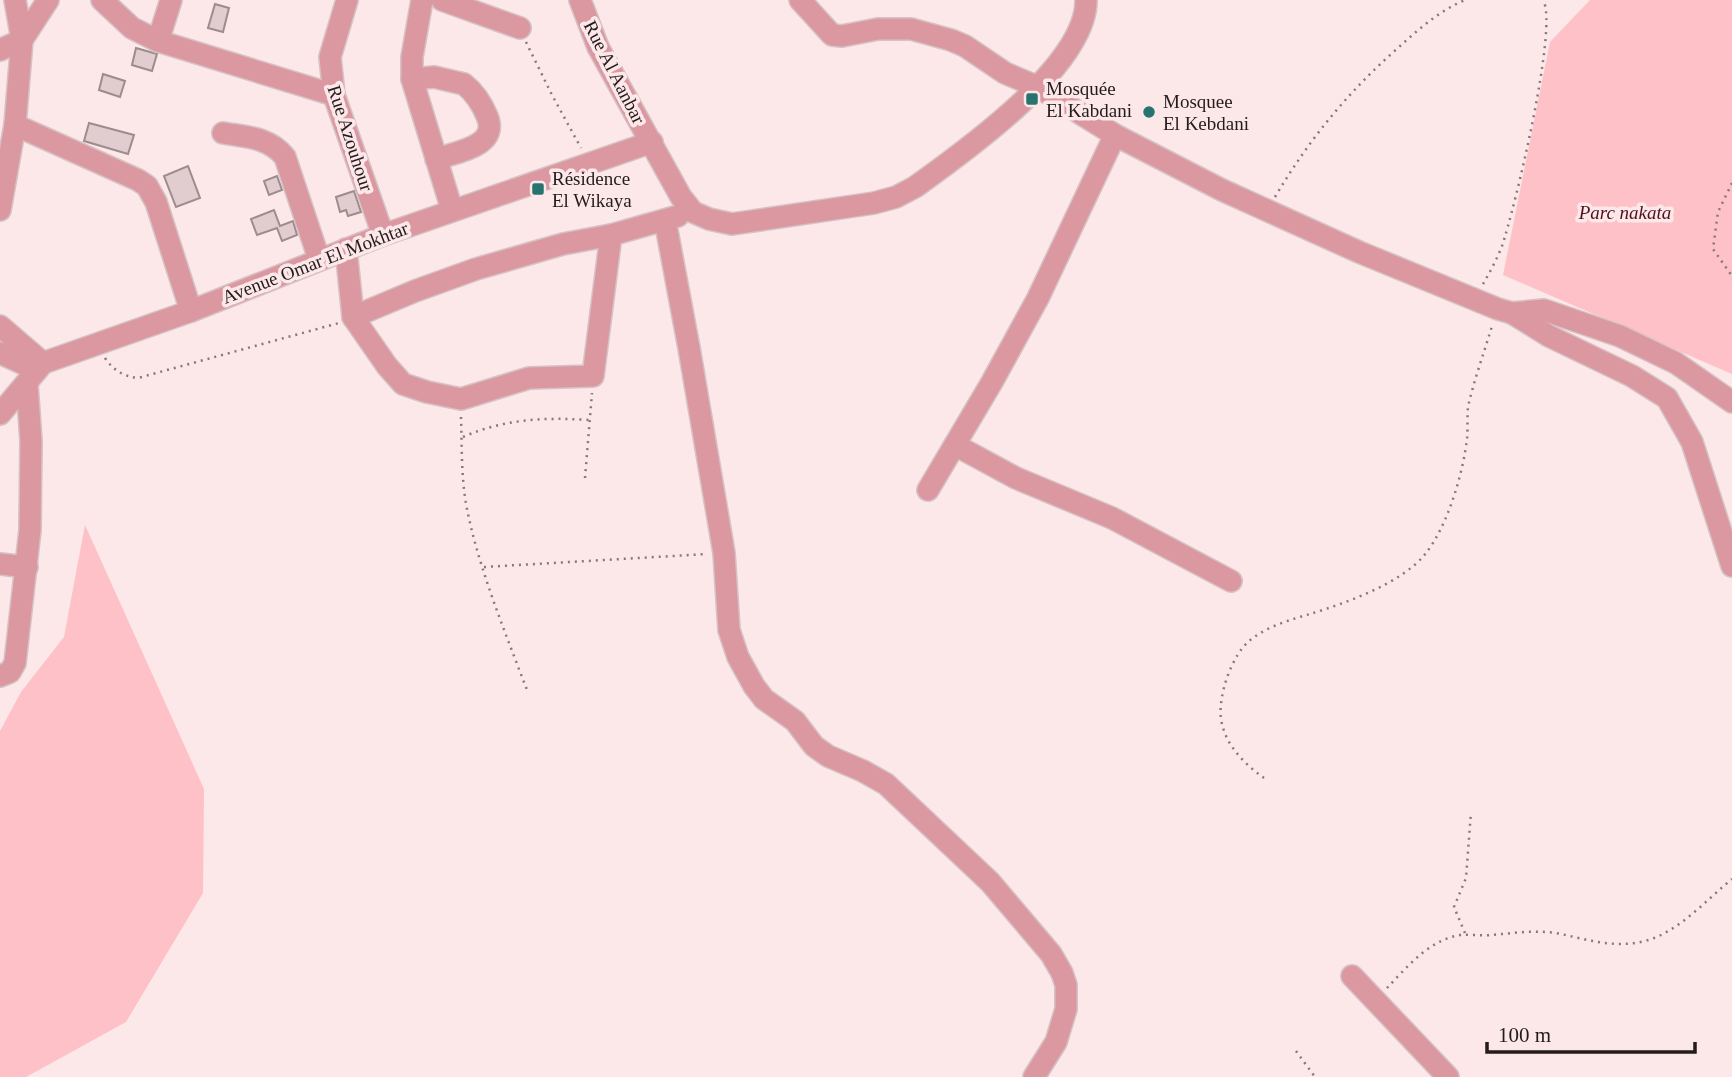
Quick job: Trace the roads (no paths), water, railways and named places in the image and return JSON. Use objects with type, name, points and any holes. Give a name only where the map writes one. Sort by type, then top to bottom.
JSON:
[{"type":"street","points":[[0,210],[15,125],[22,40],[15,0]]},
{"type":"street","points":[[0,50],[22,40],[48,0]]},
{"type":"street","points":[[102,0],[132,28],[158,41],[334,95]]},
{"type":"street","points":[[158,41],[171,0]]},
{"type":"street","name":"Rue Azouhour","points":[[347,0],[330,57],[334,95],[383,235]]},
{"type":"street","points":[[422,0],[412,57],[412,79],[452,210]]},
{"type":"street","points":[[442,0],[520,28]]},
{"type":"street","name":"Rue Al Aanbar","points":[[580,0],[598,47],[681,197],[693,212]]},
{"type":"street","points":[[800,0],[832,35],[848,36],[878,29],[911,29],[965,47],[1005,74],[1038,87],[1115,135],[1266,211],[1505,311],[1549,336],[1632,376],[1667,398],[1692,442],[1732,566]]},
{"type":"street","points":[[353,317],[476,269],[693,212],[709,219],[740,223],[863,205],[895,197],[931,175],[1032,95],[1064,54],[1079,29],[1086,0]]},
{"type":"street","points":[[412,79],[434,78],[464,84],[484,109],[490,124],[489,135],[482,143],[436,159]]},
{"type":"street","points":[[15,125],[102,162],[147,186],[156,202],[191,311]]},
{"type":"street","points":[[223,133],[265,141],[278,148],[285,157],[319,259]]},
{"type":"street","points":[[928,490],[1038,298],[1115,135]]},
{"type":"street","name":"Avenue Omar El Mokhtar","points":[[0,414],[35,372],[95,344],[191,311],[383,235],[652,142]]},
{"type":"street","points":[[665,220],[724,553],[731,637],[754,687],[764,699],[794,721],[814,746],[828,756],[886,784],[990,882],[1058,964],[1066,985],[1066,1009],[1056,1042],[1034,1077]]},
{"type":"street","points":[[346,249],[353,317],[387,366],[403,384],[461,400],[529,378],[593,376],[611,234]]},
{"type":"street","points":[[1505,311],[1544,310],[1620,335],[1676,363],[1732,402]]},
{"type":"street","points":[[0,326],[35,372],[27,567],[15,663],[10,671],[0,676]]},
{"type":"street","points":[[0,353],[35,372]]},
{"type":"street","points":[[955,445],[1016,478],[1122,523],[1231,581]]},
{"type":"street","points":[[0,564],[27,567]]},
{"type":"street","points":[[1352,976],[1448,1077]]},
{"type":"place","name":"Mosquée El Kabdani","points":[[1032,99]]},
{"type":"place","name":"Mosquee El Kebdani","points":[[1149,112]]},
{"type":"place","name":"Résidence El Wikaya","points":[[538,189]]},
{"type":"park label","name":"Parc nakata","points":[[1625,212]]}]
